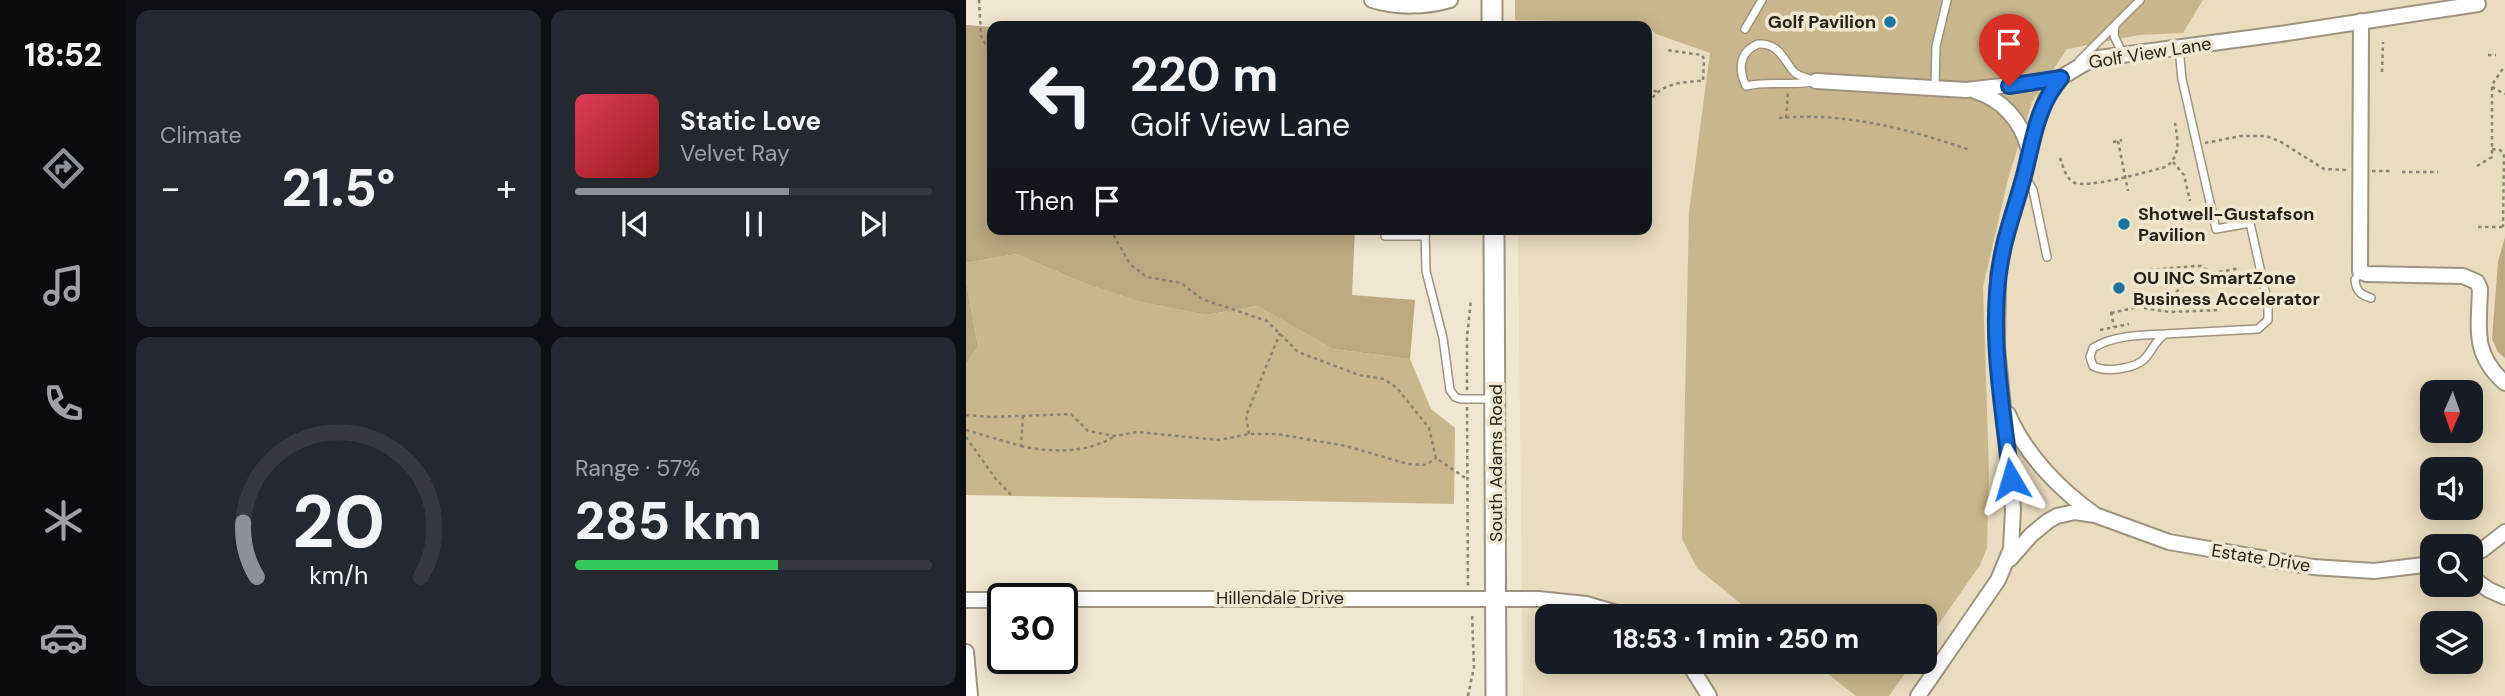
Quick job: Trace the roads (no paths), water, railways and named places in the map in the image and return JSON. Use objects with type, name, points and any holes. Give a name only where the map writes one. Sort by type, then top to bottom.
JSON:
[{"type":"main road","points":[[1492,0],[1492,21]]},
{"type":"main road","name":"South Adams Road","points":[[1494,235],[1496,696]]},
{"type":"street","points":[[1372,0],[1383,4],[1410,6],[1451,0]]},
{"type":"street","name":"Golf View Lane","points":[[1816,81],[1966,90],[1991,88],[2065,74],[2090,60],[2123,54],[2361,21],[2459,4],[2478,4]]},
{"type":"street","points":[[2361,21],[2360,271],[2366,274],[2463,276],[2477,282],[2480,289],[2481,352],[2489,368],[2505,383]]},
{"type":"street","points":[[1918,696],[1989,594],[2006,566],[2013,541],[2014,521],[2000,393],[1996,328],[1997,284],[2005,240],[2041,109],[2065,74]]},
{"type":"street","points":[[1966,90],[1991,97],[2010,114],[2025,134],[2029,152]]},
{"type":"street","name":"Estate Drive","points":[[2000,393],[2012,424],[2035,458],[2059,484],[2095,515]]},
{"type":"street","name":"Estate Drive","points":[[2006,566],[2024,542],[2048,520],[2075,512],[2095,515],[2169,542],[2313,566],[2374,571],[2420,565]]},
{"type":"street","points":[[2483,549],[2505,532]]},
{"type":"street","points":[[2483,586],[2505,597]]},
{"type":"street","name":"Hillendale Drive","points":[[1078,600],[1497,598],[1586,604]]},
{"type":"street","points":[[966,600],[987,600]]},
{"type":"street","points":[[966,652],[970,696]]},
{"type":"street","points":[[1695,674],[1709,696]]},
{"type":"lane","points":[[1745,29],[1761,0]]},
{"type":"lane","points":[[1935,88],[1936,46],[1948,0]]},
{"type":"lane","points":[[2065,74],[2140,0]]},
{"type":"lane","points":[[2115,26],[2115,36],[2123,54]]},
{"type":"lane","points":[[1771,45],[1784,55],[1795,72],[1816,81],[1807,84],[1768,82],[1746,86],[1741,64],[1746,52],[1754,46],[1771,45]]},
{"type":"lane","points":[[2165,334],[2156,340],[2147,356],[2139,363],[2100,370],[2094,366],[2090,357],[2093,348],[2101,343],[2136,335],[2258,329],[2267,320],[2268,304],[2250,223],[2216,229],[2182,79],[2179,48]]},
{"type":"lane","points":[[2024,175],[2033,190],[2047,257]]},
{"type":"lane","points":[[1385,236],[1398,235]]},
{"type":"lane","points":[[1425,235],[1426,271],[1443,338],[1450,390],[1455,397],[1461,399],[1496,399]]},
{"type":"lane","points":[[2360,271],[2355,280],[2357,289],[2359,293],[2371,298]]},
{"type":"place","name":"Golf Pavilion","points":[[1890,22]]},
{"type":"place","name":"Shotwell-Gustafson Pavilion","points":[[2124,224]]},
{"type":"place","name":"OU INC SmartZone Business Accelerator","points":[[2119,288]]}]
